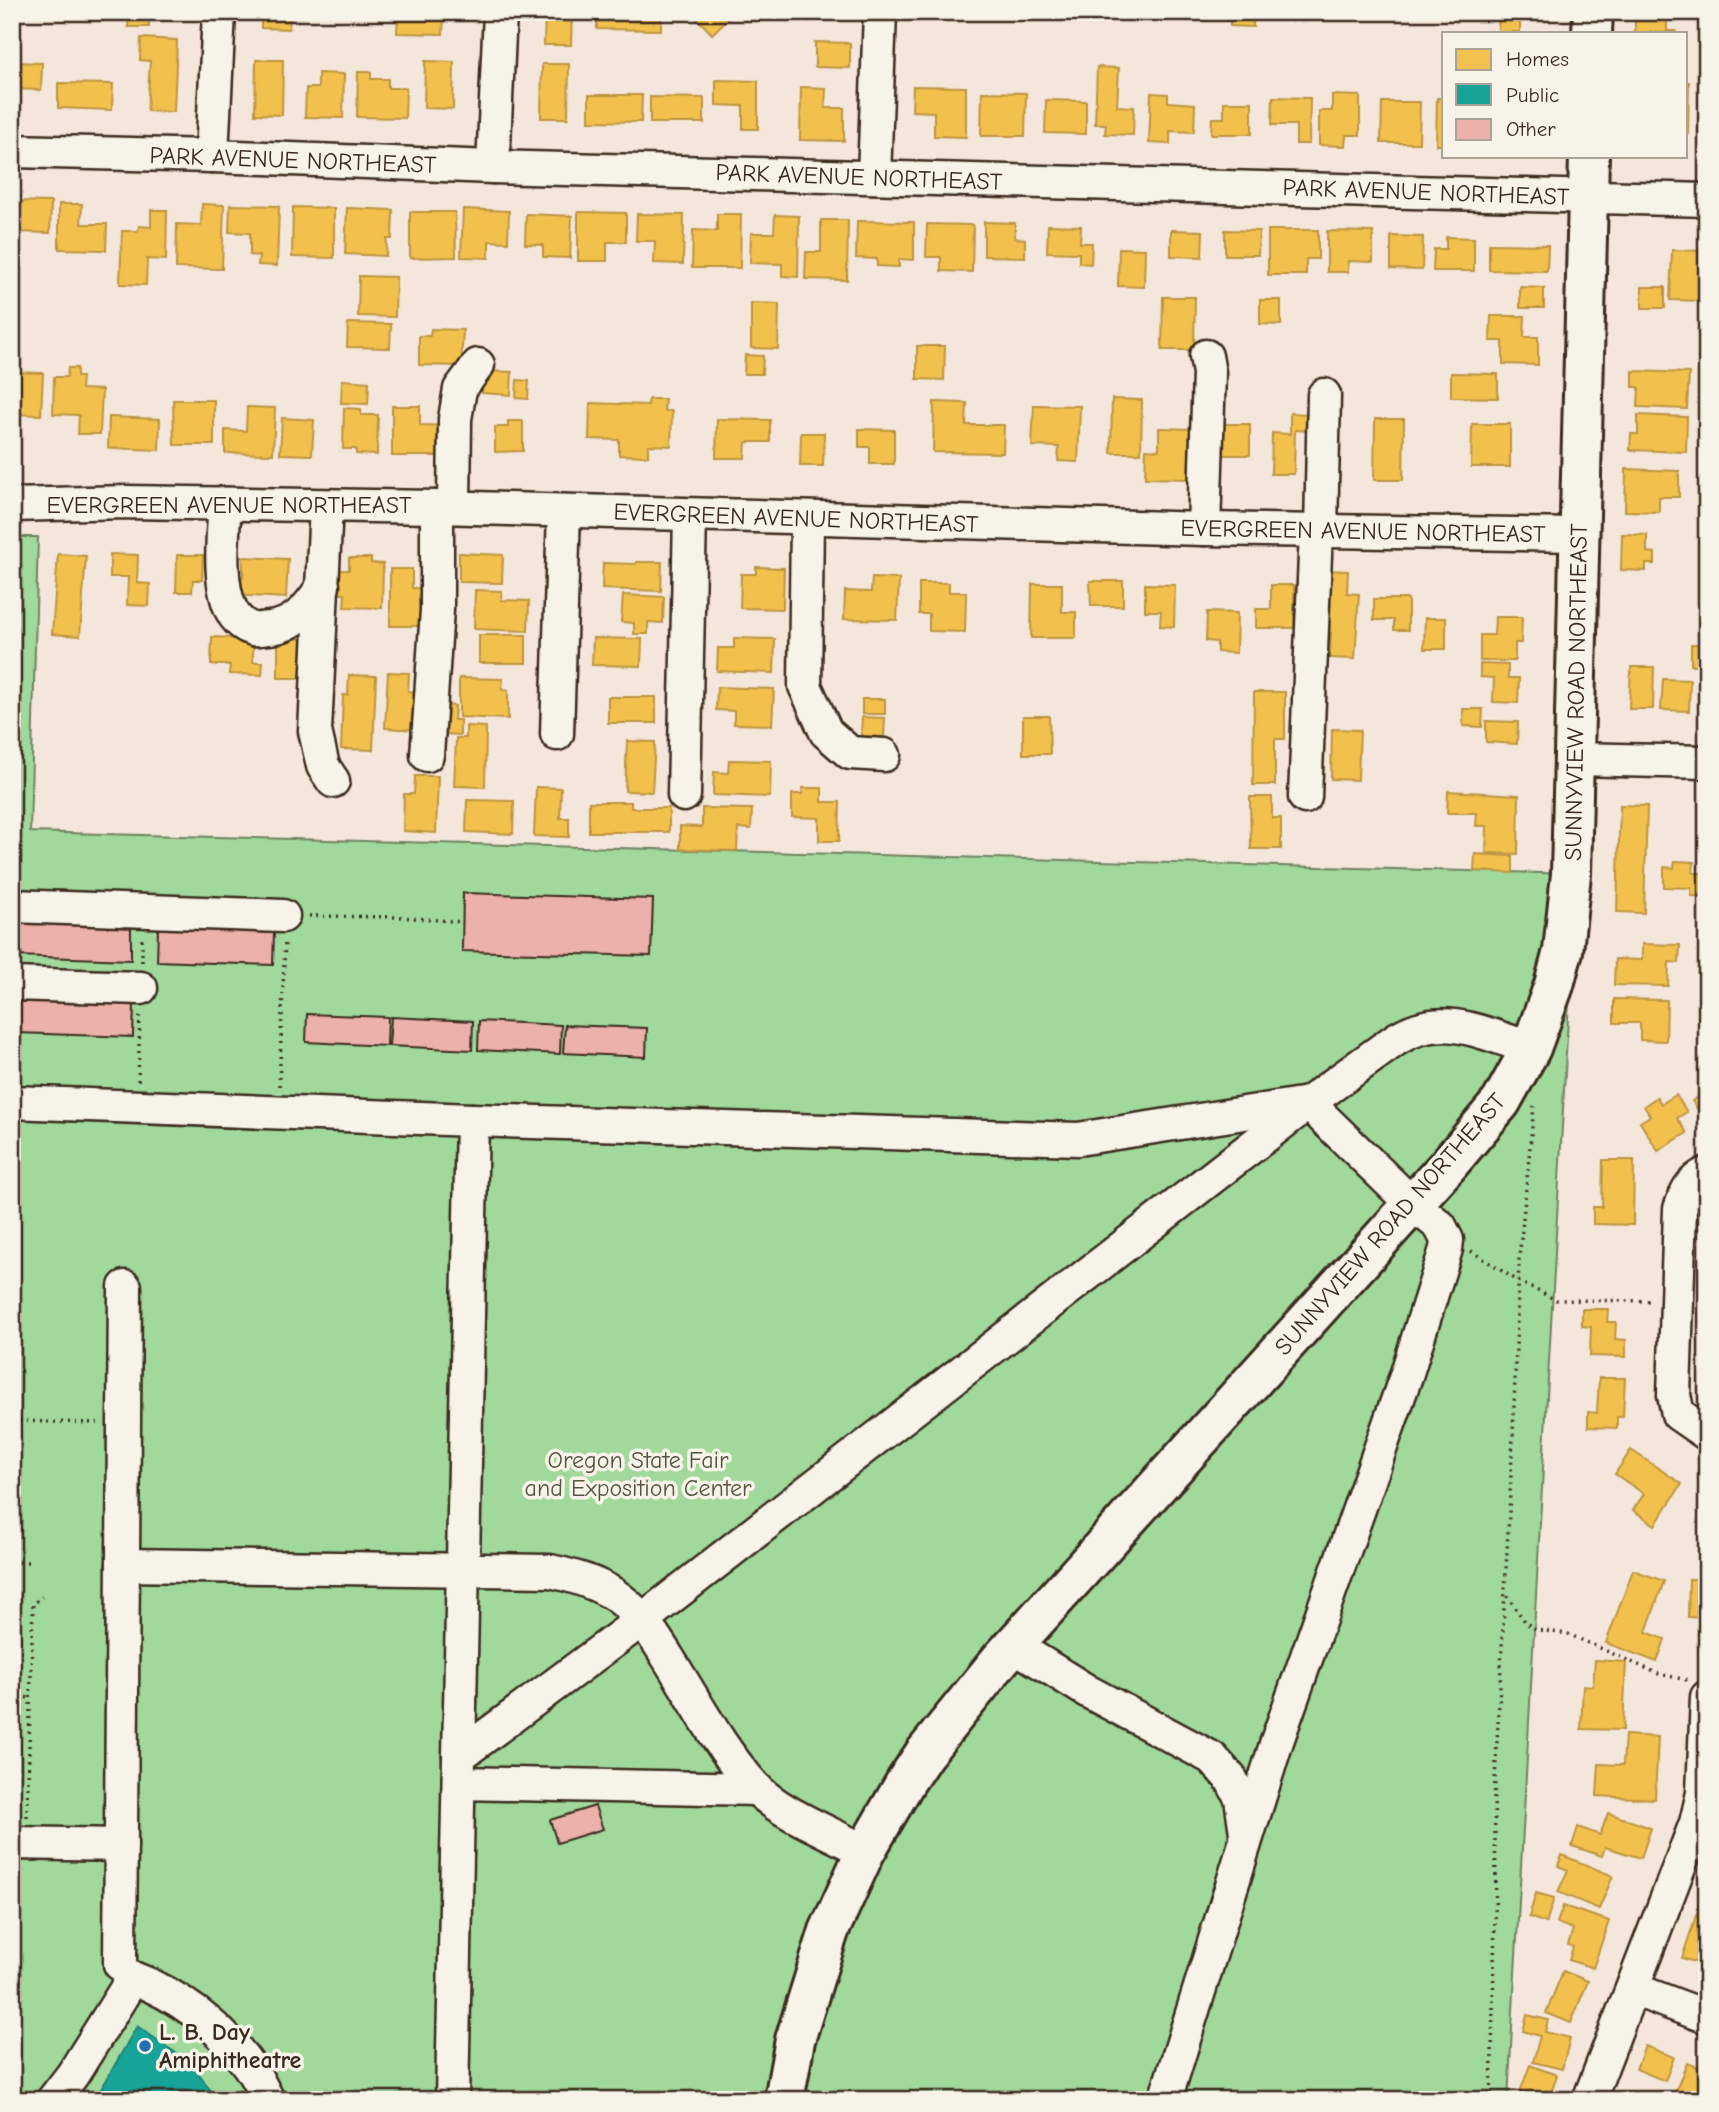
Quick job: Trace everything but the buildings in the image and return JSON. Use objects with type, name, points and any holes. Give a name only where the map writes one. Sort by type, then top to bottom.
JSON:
[{"type":"main road","points":[[1592,12],[1592,32]]},
{"type":"main road","name":"SUNNYVIEW ROAD NORTHEAST","points":[[783,2100],[795,2040],[830,1931],[865,1852],[924,1754],[1013,1646],[1501,1102],[1531,1048],[1554,985],[1563,951],[1571,874],[1589,158]]},
{"type":"street","points":[[212,156],[219,12]]},
{"type":"street","points":[[493,167],[500,12]]},
{"type":"street","points":[[874,177],[880,12]]},
{"type":"street","name":"PARK AVENUE NORTHEAST","points":[[12,151],[1707,200]]},
{"type":"street","points":[[1204,529],[1209,373],[1206,356]]},
{"type":"street","points":[[427,755],[455,419],[460,388],[478,365]]},
{"type":"street","points":[[1305,797],[1324,395]]},
{"type":"street","name":"EVERGREEN AVENUE NORTHEAST","points":[[12,505],[126,502],[446,507],[1204,529],[1579,535]]},
{"type":"street","points":[[225,504],[223,587],[228,606],[241,622],[254,629],[287,624],[313,601],[323,586]]},
{"type":"street","points":[[326,506],[315,731],[323,766],[334,781]]},
{"type":"street","points":[[557,734],[564,511]]},
{"type":"street","points":[[684,795],[690,515]]},
{"type":"street","points":[[807,519],[805,686],[826,732],[850,753],[884,755]]},
{"type":"street","points":[[1573,760],[1707,762]]},
{"type":"street","points":[[12,906],[283,916]]},
{"type":"street","points":[[12,984],[141,988]]},
{"type":"street","points":[[459,1769],[642,1620],[1308,1103],[1395,1040],[1426,1025],[1444,1024],[1463,1027],[1531,1048]]},
{"type":"street","points":[[12,1102],[1078,1139],[1308,1103]]},
{"type":"street","points":[[1165,2100],[1309,1644],[1406,1376],[1435,1288],[1447,1240],[1440,1226],[1412,1204],[1308,1103]]},
{"type":"street","points":[[452,2100],[472,1120]]},
{"type":"street","points":[[1707,1173],[1695,1179],[1686,1191],[1680,1209],[1674,1395],[1678,1414],[1707,1434]]},
{"type":"street","points":[[120,1964],[125,1287]]},
{"type":"street","points":[[123,1565],[463,1569],[550,1571],[571,1575],[619,1597],[642,1620],[729,1755],[757,1789],[775,1803],[865,1852]]},
{"type":"street","points":[[1013,1646],[1087,1691],[1212,1758],[1231,1779],[1241,1798],[1247,1838]]},
{"type":"street","points":[[1589,2100],[1699,1835],[1703,1793],[1698,1689]]},
{"type":"street","points":[[459,1769],[757,1789]]},
{"type":"street","points":[[19,1843],[121,1845]]},
{"type":"street","points":[[53,2100],[134,1978],[156,1986],[185,2004],[231,2045],[250,2067],[268,2100]]},
{"type":"street","points":[[1633,1989],[1707,2017]]},
{"type":"path","points":[[278,1098],[285,933],[283,916],[401,917],[463,922]]},
{"type":"path","points":[[1491,2100],[1496,1874],[1494,1800],[1506,1594],[1518,1281],[1534,1096]]},
{"type":"path","points":[[1446,1245],[1463,1247],[1518,1281],[1556,1300],[1676,1301]]},
{"type":"path","points":[[12,1421],[99,1423]]},
{"type":"path","points":[[12,1562],[30,1563]]},
{"type":"path","points":[[1506,1594],[1526,1623],[1537,1630],[1568,1634],[1698,1689]]},
{"type":"path","points":[[19,1843],[30,1698],[33,1604],[42,1597]]},
{"type":"path","points":[[12,1696],[30,1698]]},
{"type":"green space","name":"Oregon State Fair and Exposition Center","points":[[12,537],[38,537],[30,832],[1576,874],[1508,2100],[12,2100]]},
{"type":"place","name":"L. B. Day Amiphitheatre","points":[[145,2046]]}]
